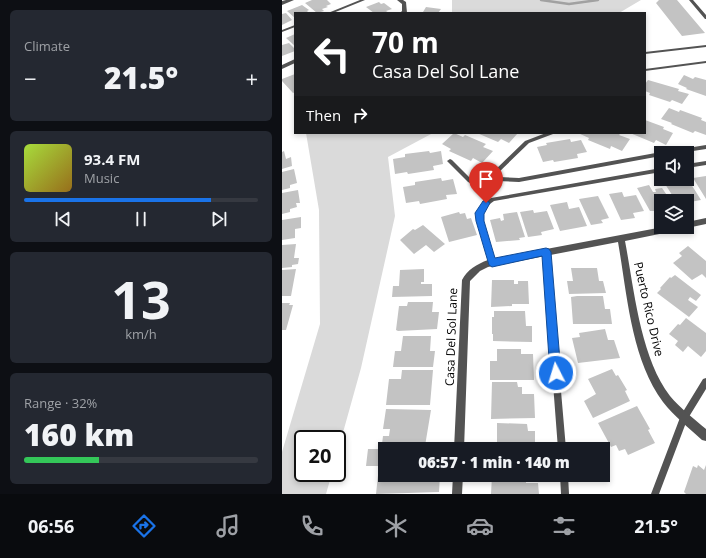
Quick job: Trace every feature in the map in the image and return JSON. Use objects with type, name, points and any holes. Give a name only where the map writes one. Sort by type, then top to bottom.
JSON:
[{"type":"street","points":[[282,3],[291,0]]},
{"type":"street","points":[[400,0],[404,4],[404,12]]},
{"type":"street","points":[[282,67],[294,61]]},
{"type":"street","points":[[694,224],[706,222]]},
{"type":"street","name":"Casa Del Sol Lane","points":[[459,442],[466,280],[474,270],[484,264],[654,232]]},
{"type":"street","name":"Puerto Rico Drive","points":[[621,239],[641,340],[649,367],[665,397],[684,418],[706,436]]},
{"type":"street","points":[[457,494],[458,482]]},
{"type":"lane","points":[[333,12],[363,0]]},
{"type":"lane","points":[[691,0],[706,18]]},
{"type":"lane","points":[[282,31],[294,26]]},
{"type":"lane","points":[[646,54],[706,46]]},
{"type":"lane","points":[[646,70],[706,62]]},
{"type":"lane","points":[[496,177],[494,174],[527,142],[548,134]]},
{"type":"lane","points":[[694,149],[706,147]]},
{"type":"lane","points":[[450,161],[470,181],[496,177],[497,179],[519,180],[654,155]]},
{"type":"lane","points":[[694,165],[706,163]]},
{"type":"lane","points":[[492,263],[480,221],[480,213],[486,203],[493,199],[654,171]]},
{"type":"lane","points":[[546,252],[561,442]]},
{"type":"lane","points":[[654,494],[684,418],[706,382]]},
{"type":"lane","points":[[564,482],[565,494]]},
{"type":"shaded area","points":[[452,0],[641,0],[621,12],[452,12]]},
{"type":"shaded area","points":[[306,134],[431,134],[388,157],[395,216],[361,368],[344,430],[294,430],[294,482],[329,482],[326,494],[282,494],[282,452],[320,324],[319,210]]},
{"type":"building","points":[[312,0],[327,0],[331,4],[322,9],[324,11],[316,12],[305,3]]},
{"type":"building","points":[[659,0],[677,0],[705,33],[682,36],[656,3]]},
{"type":"building","points":[[379,2],[381,4],[384,3],[392,9],[386,11],[388,12],[373,12],[366,7]]},
{"type":"building","points":[[302,5],[309,10],[307,11],[308,12],[294,12],[294,17],[287,11]]},
{"type":"building","points":[[426,7],[441,9],[439,12],[423,12]]},
{"type":"building","points":[[286,13],[292,20],[282,25],[282,14]]},
{"type":"building","points":[[294,34],[294,45],[286,38]]},
{"type":"building","points":[[289,43],[294,48],[294,51],[282,56],[282,45]]},
{"type":"building","points":[[294,74],[294,92],[282,81],[282,79]]},
{"type":"building","points":[[684,75],[693,79],[695,77],[706,80],[706,96],[686,89],[687,88],[678,84]]},
{"type":"building","points":[[648,80],[679,89],[678,91],[689,94],[682,104],[672,100],[670,102],[649,95],[650,93],[646,91],[646,83]]},
{"type":"building","points":[[669,108],[679,112],[680,110],[702,118],[701,120],[706,122],[706,135],[695,131],[693,133],[661,119]]},
{"type":"building","points":[[646,120],[664,127],[663,129],[673,133],[666,145],[656,140],[654,143],[632,134],[646,134]]},
{"type":"building","points":[[453,134],[463,137],[465,135],[486,144],[483,147],[493,151],[482,163],[473,158],[471,161],[449,151],[451,149],[442,144]]},
{"type":"building","points":[[479,134],[517,134],[509,143],[501,139],[498,142]]},
{"type":"building","points":[[580,134],[620,134],[619,135],[630,139],[622,151],[611,146],[610,149],[588,140],[589,138]]},
{"type":"building","points":[[570,139],[571,142],[581,140],[587,152],[577,154],[578,158],[554,162],[553,160],[543,162],[537,147],[547,145],[546,143]]},
{"type":"building","points":[[284,151],[286,159],[291,157],[292,166],[282,169],[282,152]]},
{"type":"building","points":[[429,151],[430,153],[441,151],[443,164],[433,166],[434,170],[408,174],[407,172],[395,174],[393,159],[405,157],[405,154]]},
{"type":"building","points":[[294,169],[297,183],[290,185],[290,188],[282,190],[282,172]]},
{"type":"building","points":[[706,176],[706,199],[694,180],[694,178]]},
{"type":"building","points":[[441,178],[442,181],[453,179],[457,194],[446,195],[447,199],[420,204],[419,201],[406,203],[403,187],[415,185],[415,182]]},
{"type":"building","points":[[649,185],[653,192],[656,192],[655,189],[662,188],[666,194],[654,194],[654,211],[650,211],[637,188]]},
{"type":"building","points":[[666,186],[692,186],[701,200],[694,201],[694,194],[671,194]]},
{"type":"building","points":[[298,190],[300,203],[296,203],[297,207],[290,209],[290,212],[282,214],[282,193]]},
{"type":"building","points":[[622,192],[624,197],[636,195],[644,211],[633,213],[635,218],[621,220],[609,194]]},
{"type":"building","points":[[598,196],[609,218],[601,220],[603,223],[591,225],[579,199]]},
{"type":"building","points":[[567,202],[569,209],[579,207],[587,226],[560,231],[550,205]]},
{"type":"building","points":[[533,210],[534,213],[547,211],[554,229],[541,232],[542,235],[528,237],[520,212]]},
{"type":"building","points":[[459,212],[460,214],[465,213],[467,219],[471,218],[477,235],[449,242],[441,217]]},
{"type":"building","points":[[517,212],[525,237],[519,238],[520,240],[496,242],[490,220],[500,218],[501,221],[504,220],[503,214]]},
{"type":"building","points":[[301,217],[301,228],[295,229],[295,238],[282,240],[282,220]]},
{"type":"building","points":[[423,225],[445,244],[434,252],[426,245],[414,254],[400,240],[413,229],[415,230]]},
{"type":"building","points":[[296,244],[294,258],[299,258],[298,264],[292,265],[292,267],[282,268],[282,245]]},
{"type":"building","points":[[688,246],[706,261],[706,278],[702,274],[692,280],[673,263],[682,256],[679,253]]},
{"type":"building","points":[[571,268],[597,268],[599,281],[603,281],[606,293],[569,294],[567,281],[573,281]]},
{"type":"building","points":[[296,269],[291,296],[282,296],[282,270]]},
{"type":"building","points":[[424,269],[424,282],[421,282],[421,284],[432,284],[432,296],[392,297],[393,286],[399,286],[400,270]]},
{"type":"building","points":[[675,275],[701,295],[696,301],[690,297],[688,300],[698,307],[689,317],[657,293],[670,277],[671,278]]},
{"type":"building","points":[[492,280],[514,280],[514,284],[518,284],[518,281],[528,281],[529,304],[512,304],[512,306],[491,307]]},
{"type":"building","points":[[603,296],[605,309],[610,309],[612,324],[573,324],[571,297]]},
{"type":"building","points":[[408,302],[433,302],[432,312],[439,312],[437,329],[396,330],[399,306],[407,306]]},
{"type":"building","points":[[282,303],[290,303],[289,305],[293,305],[286,330],[282,330]]},
{"type":"building","points":[[494,311],[525,311],[526,326],[532,326],[532,342],[493,341],[492,317],[494,317]]},
{"type":"building","points":[[686,318],[706,333],[706,351],[701,357],[688,346],[683,352],[675,345],[678,341],[669,334]]},
{"type":"building","points":[[605,329],[608,340],[614,340],[620,358],[578,363],[572,338],[580,337],[579,333]]},
{"type":"building","points":[[403,336],[431,336],[430,351],[435,351],[433,367],[393,367],[395,351],[401,351]]},
{"type":"building","points":[[497,349],[521,349],[521,354],[533,354],[534,380],[490,380],[490,361],[497,361]]},
{"type":"building","points":[[612,369],[616,376],[618,375],[627,390],[625,391],[630,401],[593,418],[584,401],[596,394],[588,379]]},
{"type":"building","points":[[402,370],[433,370],[430,405],[386,405],[389,379],[401,379]]},
{"type":"building","points":[[492,382],[517,382],[518,387],[522,387],[522,394],[534,394],[535,418],[491,419]]},
{"type":"building","points":[[637,406],[650,429],[648,430],[655,443],[628,455],[625,449],[619,451],[616,445],[611,447],[610,442],[608,442],[598,423]]},
{"type":"building","points":[[386,409],[431,410],[426,442],[382,442],[383,436],[389,436],[390,429],[383,429]]},
{"type":"building","points":[[497,423],[527,424],[528,431],[535,431],[535,442],[497,442]]},
{"type":"building","points":[[368,449],[378,449],[378,466],[366,466]]},
{"type":"building","points":[[698,465],[704,470],[706,465],[706,494],[686,494],[684,492],[693,466],[697,468]]},
{"type":"building","points":[[378,475],[378,482],[440,482],[439,492],[376,494]]},
{"type":"building","points":[[492,482],[538,483],[539,494],[491,494]]},
{"type":"waterway","points":[[541,0],[569,4],[598,0]]},
{"type":"route","points":[[486,203],[480,213],[480,221],[492,263],[546,252],[556,373]]}]
